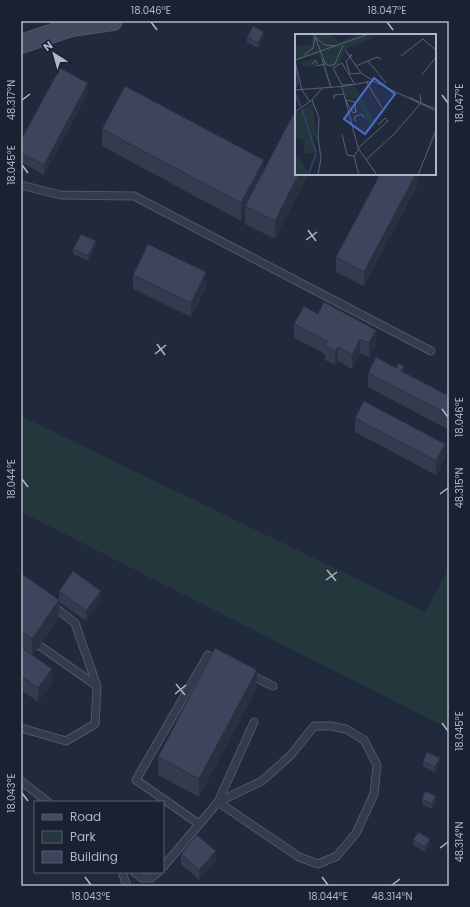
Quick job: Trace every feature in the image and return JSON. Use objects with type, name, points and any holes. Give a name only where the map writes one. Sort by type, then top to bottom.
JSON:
[{"type":"street","points":[[21,44],[71,27],[113,21]]},
{"type":"lane","points":[[21,185],[60,195],[134,196],[431,351]]},
{"type":"lane","points":[[21,728],[66,741],[95,724],[97,686],[75,623],[45,600]]},
{"type":"lane","points":[[40,646],[97,686]]},
{"type":"lane","points":[[199,824],[136,780],[208,655],[229,665]]},
{"type":"lane","points":[[242,671],[273,686]]},
{"type":"lane","points":[[164,866],[218,802],[254,722]]},
{"type":"lane","points":[[314,726],[331,726],[346,729],[364,740],[377,765],[374,794],[356,833],[337,856],[318,864],[299,857],[218,802],[262,781],[291,755],[314,726]]},
{"type":"lane","points":[[21,782],[47,801]]},
{"type":"lane","points":[[122,873],[127,886]]},
{"type":"lane","points":[[135,873],[142,878],[151,878],[157,873]]},
{"type":"green space","points":[[21,416],[425,612],[449,568],[449,729],[21,512]]},
{"type":"building","points":[[253,26],[264,32],[258,43],[247,37]]},
{"type":"building","points":[[60,68],[88,83],[44,165],[21,153],[21,140]]},
{"type":"building","points":[[125,86],[264,160],[241,203],[102,129]]},
{"type":"building","points":[[295,111],[295,175],[298,175],[275,221],[245,206]]},
{"type":"building","points":[[379,175],[415,175],[364,272],[336,257]]},
{"type":"building","points":[[81,234],[96,241],[88,256],[73,249]]},
{"type":"building","points":[[148,244],[206,272],[191,303],[133,275]]},
{"type":"building","points":[[324,302],[376,330],[369,343],[360,339],[352,355],[338,347],[335,351],[325,346],[327,341],[294,324],[304,306],[318,314]]},
{"type":"building","points":[[376,357],[396,368],[399,363],[404,366],[401,371],[449,396],[449,415],[368,373]]},
{"type":"building","points":[[364,401],[445,444],[436,461],[355,418]]},
{"type":"building","points":[[73,571],[101,591],[86,611],[59,591]]},
{"type":"building","points":[[21,573],[59,600],[32,639],[21,631]]},
{"type":"building","points":[[21,647],[52,669],[38,688],[21,676]]},
{"type":"building","points":[[215,648],[257,670],[199,779],[158,757]]},
{"type":"building","points":[[427,752],[440,758],[435,767],[423,761]]},
{"type":"building","points":[[425,791],[436,796],[432,804],[422,799]]},
{"type":"building","points":[[418,832],[430,839],[425,847],[413,840]]},
{"type":"building","points":[[197,835],[216,851],[199,870],[181,854]]}]
